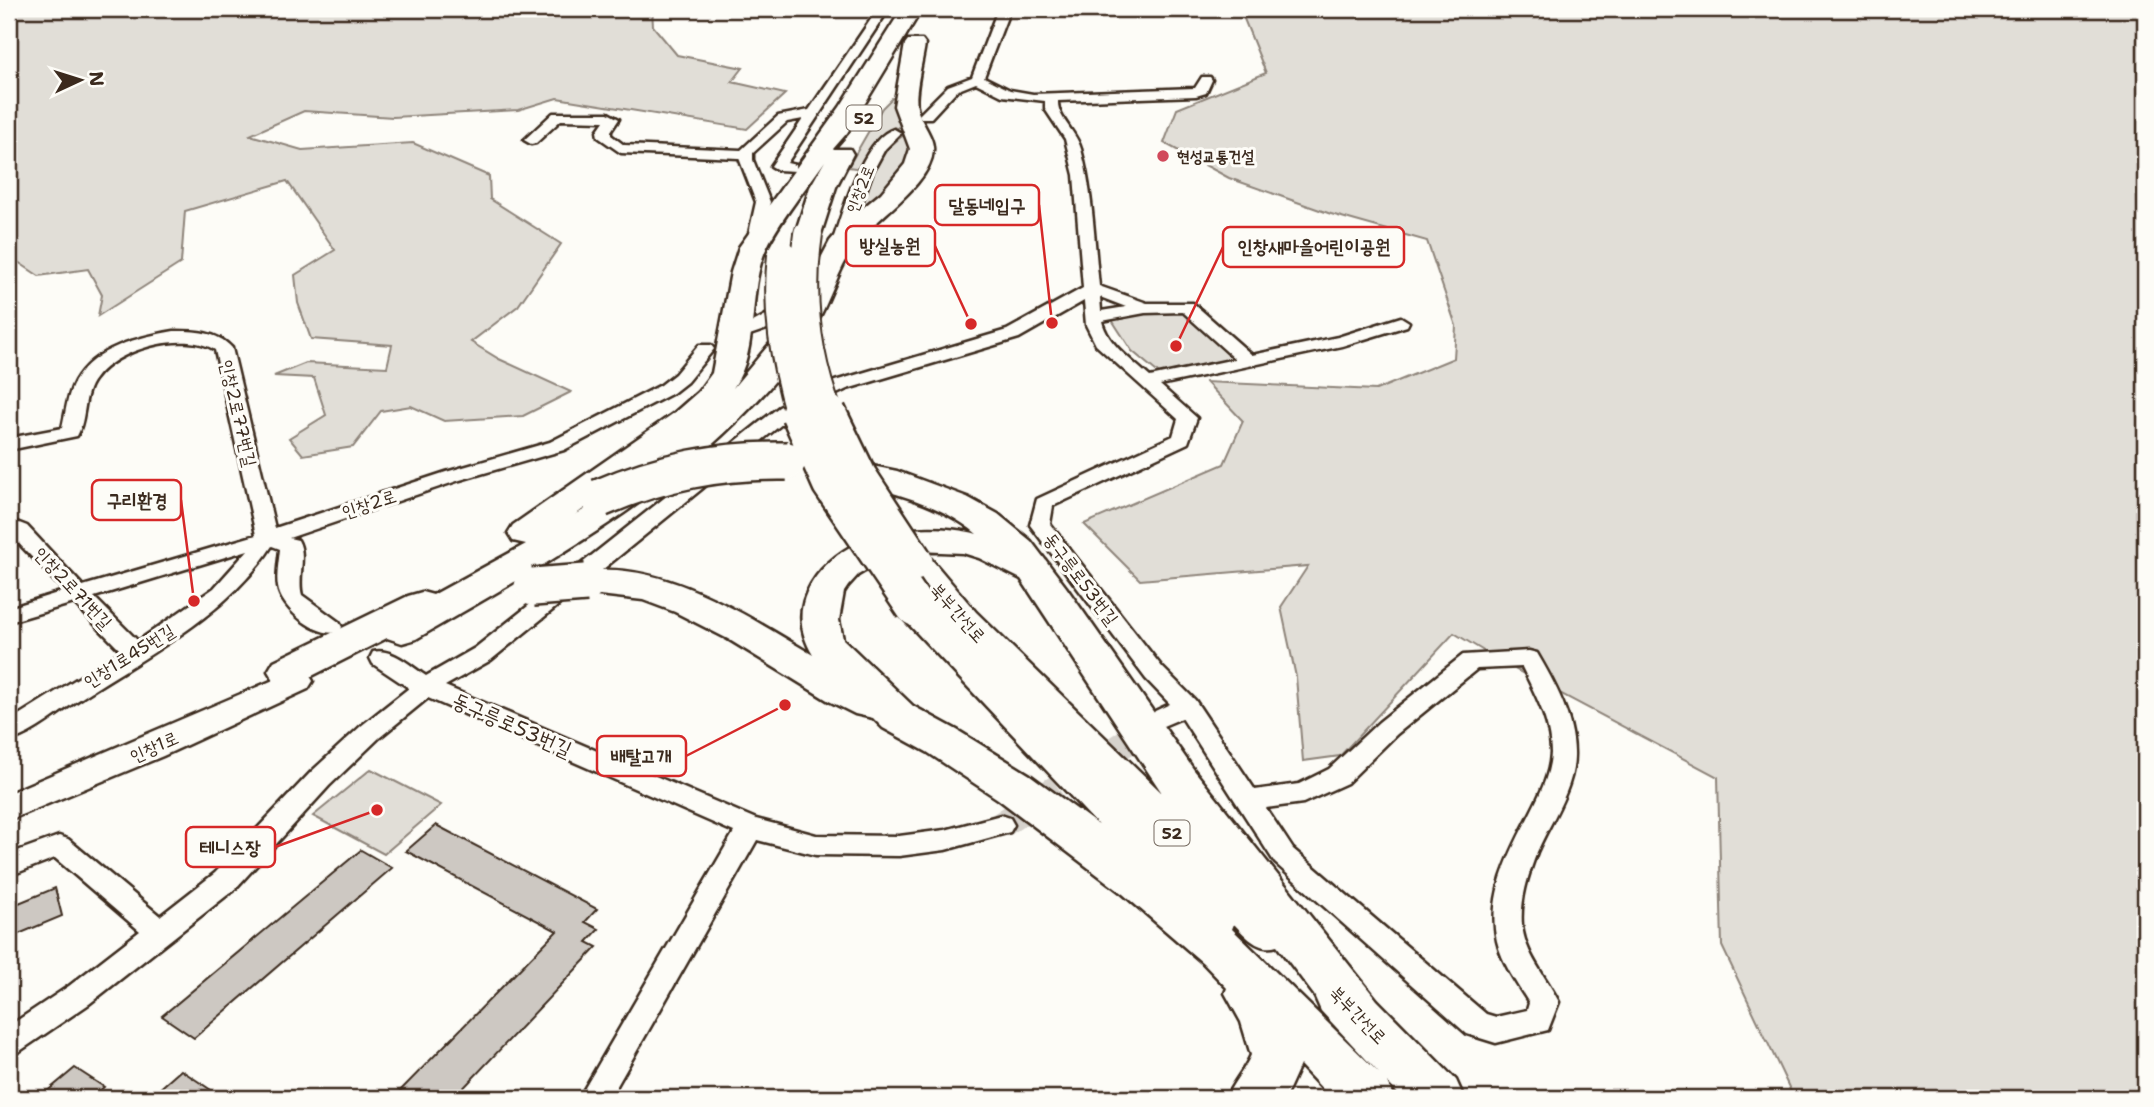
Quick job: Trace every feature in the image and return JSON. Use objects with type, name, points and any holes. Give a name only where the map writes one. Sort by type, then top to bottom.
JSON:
[{"type":"highway","name":"52","points":[[768,250],[847,112],[912,9]]},
{"type":"highway","name":"북부간선로","points":[[933,9],[915,44],[856,130],[823,187],[808,233],[801,268],[808,348],[831,423],[875,506],[914,562],[972,630],[1211,872],[1357,1012],[1437,1098]]},
{"type":"highway","points":[[402,631],[619,503],[694,444],[758,381],[801,325],[840,247],[858,226],[890,198],[917,165],[922,149],[905,106],[915,44]]},
{"type":"highway","name":"북부간선로","points":[[768,250],[778,286],[786,366],[795,405],[815,456],[845,509],[915,607],[1392,1098]]},
{"type":"highway","points":[[402,631],[686,420],[709,399],[727,374],[745,272],[768,250]]},
{"type":"highway","points":[[402,631],[600,498],[629,484],[686,467],[738,459],[786,461],[885,478],[955,505],[985,522],[1018,549],[1178,782],[1357,1012]]},
{"type":"highway","points":[[898,717],[841,662],[821,634],[820,620],[825,592],[834,578],[845,567],[883,545],[936,539],[981,546],[1035,571]]},
{"type":"highway","points":[[293,676],[477,601],[533,587],[586,583],[623,584],[659,591],[723,617],[831,686],[942,741],[1014,787],[1140,881],[1220,948],[1367,1098]]},
{"type":"highway","points":[[1220,948],[1264,1013],[1278,1056],[1263,1088],[1253,1098]]},
{"type":"street","points":[[791,168],[778,166],[810,114],[883,9]]},
{"type":"street","points":[[978,79],[982,63],[999,30],[1004,9]]},
{"type":"street","points":[[926,115],[947,90],[956,84],[978,79],[1017,97],[1052,98],[1199,92],[1206,80]]},
{"type":"street","points":[[1052,98],[1051,109],[1072,139],[1081,175],[1092,315]]},
{"type":"street","points":[[768,250],[763,202],[752,178],[746,154],[748,148],[783,119],[810,114]]},
{"type":"street","points":[[531,140],[558,116],[608,117],[612,119],[604,131],[605,137],[621,149],[746,154]]},
{"type":"street","name":"인창2로","points":[[744,332],[767,323],[792,304],[826,258],[840,247],[846,222],[866,171],[879,147],[894,133]]},
{"type":"street","points":[[848,171],[866,171]]},
{"type":"street","points":[[9,1042],[79,995],[225,881],[350,751],[425,687],[483,654],[786,411],[810,397],[853,379],[1012,334],[1092,289],[1145,308]]},
{"type":"street","points":[[1059,308],[1082,305],[1086,306],[1092,315]]},
{"type":"street","points":[[1092,315],[1145,308],[1187,307],[1249,362]]},
{"type":"street","name":"동구릉로53번길","points":[[1092,315],[1102,341],[1188,418],[1181,439],[1044,503],[1040,526],[1154,673],[1187,706]]},
{"type":"street","points":[[1146,383],[1342,341],[1401,322]]},
{"type":"street","name":"인창2로77번길","points":[[9,444],[70,432],[87,376],[117,352],[139,344],[186,336],[204,336],[223,348],[267,538]]},
{"type":"street","name":"인창2로","points":[[9,615],[267,538],[573,439],[667,389],[681,378],[705,349]]},
{"type":"street","name":"인창2로71번길","points":[[9,525],[20,530],[106,624],[136,652]]},
{"type":"street","points":[[267,538],[290,545],[287,583],[297,605],[331,627]]},
{"type":"street","name":"인창1로45번길","points":[[9,732],[136,652],[212,600],[256,558],[267,538]]},
{"type":"street","name":"동구릉로53번길","points":[[402,631],[425,687],[750,828],[816,845],[899,846],[945,840],[1001,825]]},
{"type":"street","points":[[1163,718],[1187,706],[1284,856],[1477,1025],[1496,1030],[1538,1021],[1544,1002],[1511,942],[1509,919],[1512,885],[1522,854],[1557,787],[1563,750],[1558,718],[1529,659],[1471,661],[1388,727],[1338,776],[1303,793],[1250,800]]},
{"type":"street","name":"인창1로","points":[[9,793],[293,676]]},
{"type":"street","name":"인창1로","points":[[9,807],[151,748],[293,676]]},
{"type":"street","points":[[594,1098],[750,828]]},
{"type":"street","points":[[9,865],[59,846],[160,932]]},
{"type":"shaded area","points":[[9,9],[652,9],[653,26],[677,55],[743,68],[732,82],[785,94],[747,129],[557,98],[518,110],[393,117],[304,111],[250,135],[302,150],[413,143],[489,176],[490,199],[561,244],[518,306],[471,342],[499,359],[571,392],[523,416],[444,421],[411,406],[381,411],[353,447],[303,455],[289,438],[326,415],[314,378],[274,376],[306,363],[387,367],[392,345],[311,339],[298,303],[295,275],[335,250],[287,181],[185,211],[181,263],[98,316],[102,295],[88,269],[39,276],[9,256]]},
{"type":"shaded area","points":[[736,9],[831,9],[821,18]]},
{"type":"shaded area","points":[[1240,9],[2145,9],[2145,1098],[1794,1098],[1722,946],[1718,777],[1505,664],[1454,633],[1340,756],[1303,761],[1296,677],[1281,607],[1308,566],[1140,580],[1084,524],[1224,464],[1243,421],[1206,382],[1376,390],[1454,358],[1456,326],[1427,241],[1331,214],[1229,178],[1164,143],[1177,109],[1266,73]]},
{"type":"shaded area","points":[[892,98],[898,98],[904,124],[883,137],[862,169],[848,167],[882,108]]},
{"type":"shaded area","points":[[907,133],[913,142],[909,167],[852,215],[880,159]]},
{"type":"shaded area","points":[[1182,310],[1240,361],[1163,377],[1132,351],[1112,320],[1119,314]]},
{"type":"shaded area","points":[[371,769],[441,805],[384,854],[313,816]]},
{"type":"building","points":[[436,825],[597,909],[585,922],[599,929],[587,942],[597,947],[454,1098],[393,1098],[557,931],[406,851]]},
{"type":"building","points":[[361,850],[392,868],[194,1038],[162,1016]]},
{"type":"building","points":[[55,888],[62,916],[9,938],[9,907]]},
{"type":"building","points":[[75,1068],[104,1087],[92,1098],[39,1098]]},
{"type":"building","points":[[181,1070],[223,1098],[149,1098]]},
{"type":"tunnel","points":[[1001,825],[1151,726]]},
{"type":"place","name":"현성교통건설","points":[[1163,156]]},
{"type":"place","name":"달동네입구","points":[[1052,323]]},
{"type":"place","name":"방실농원","points":[[971,324]]},
{"type":"place","name":"인창새마을어린이공원","points":[[1176,346]]},
{"type":"place","name":"구리환경","points":[[194,601]]},
{"type":"place","name":"배탈고개","points":[[785,705]]},
{"type":"place","name":"테니스장","points":[[377,810]]}]
